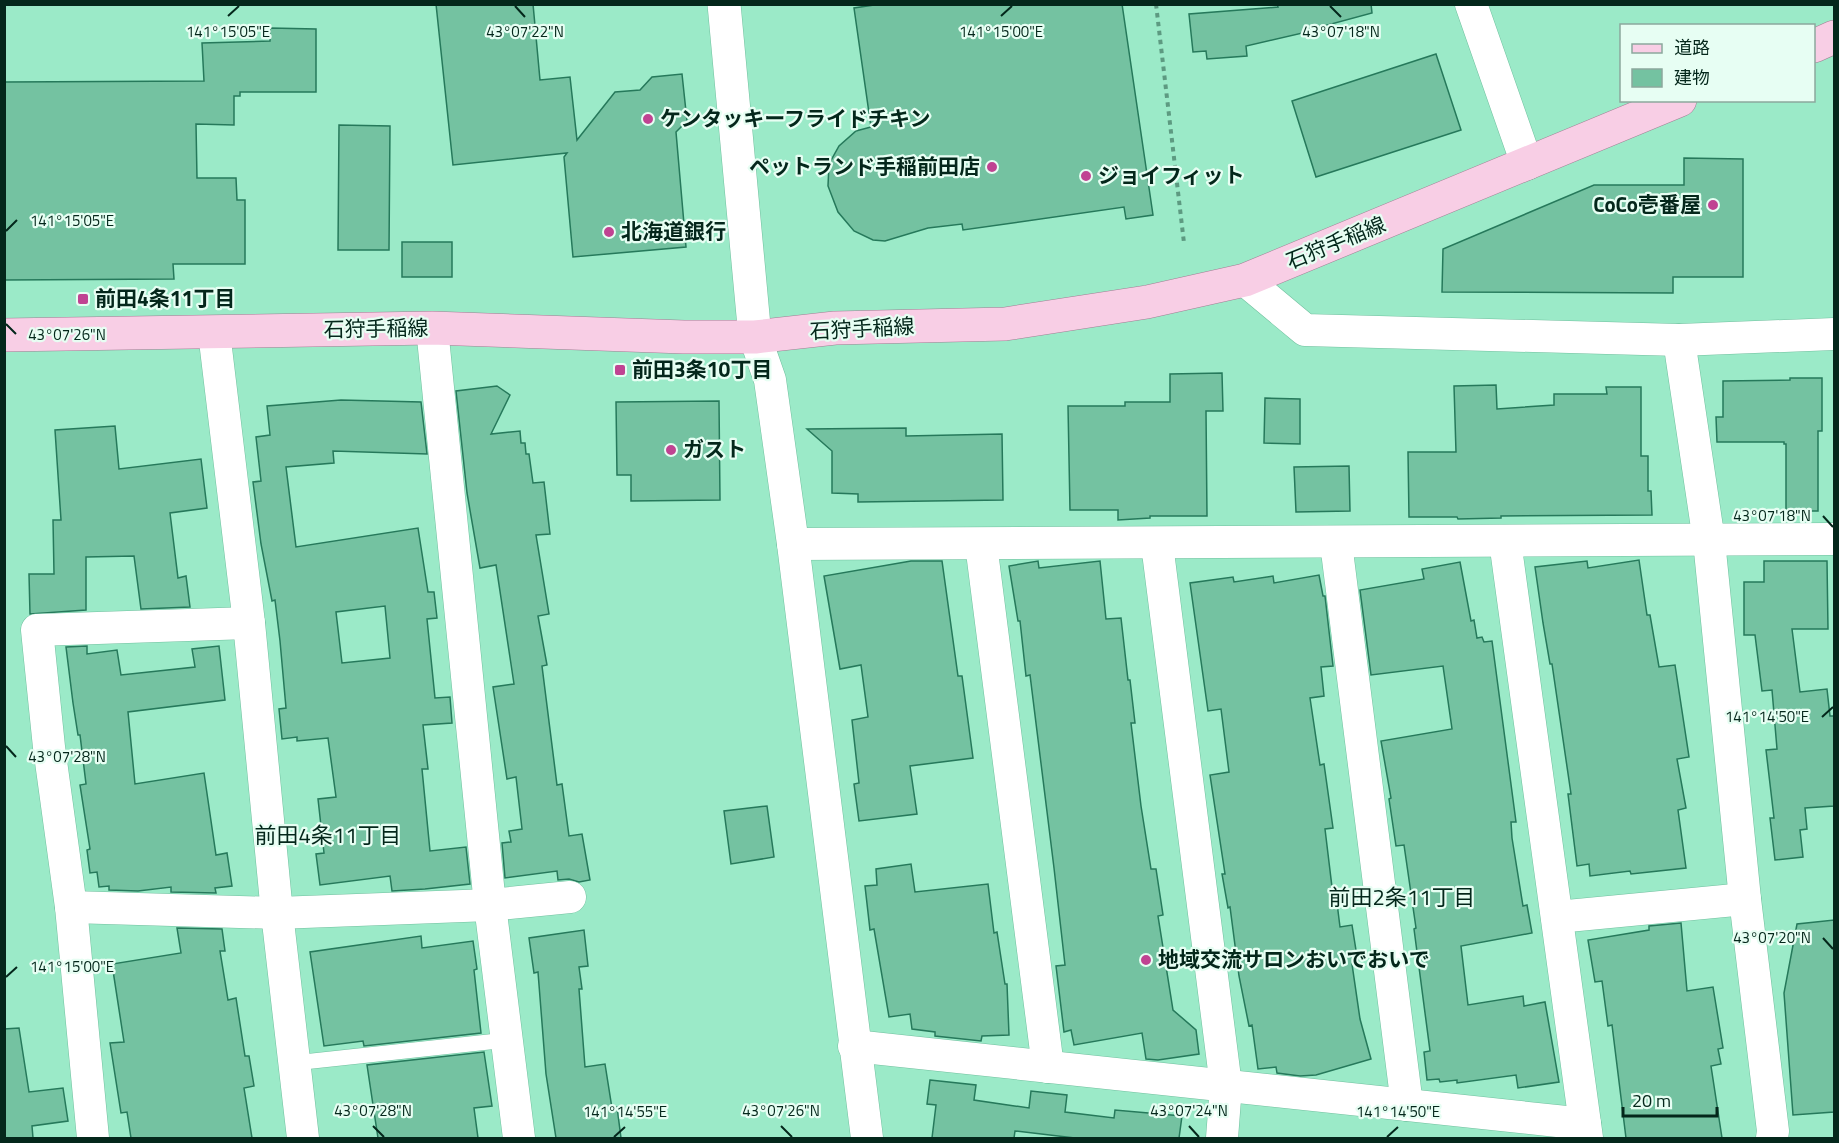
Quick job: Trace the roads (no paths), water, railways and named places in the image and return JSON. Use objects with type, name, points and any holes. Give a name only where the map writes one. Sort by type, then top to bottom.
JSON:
[{"type":"main road","points":[[1815,46],[1834,37]]},
{"type":"main road","name":"石狩手稲線","points":[[4,335],[432,328],[684,337],[755,337],[835,328],[1005,324],[1147,302],[1245,280],[1675,102]]},
{"type":"street","points":[[724,4],[755,337],[770,380],[793,544],[867,1138]]},
{"type":"street","points":[[1471,4],[1527,164]]},
{"type":"street","points":[[1245,280],[1305,330],[1679,340],[1834,334]]},
{"type":"street","points":[[432,328],[490,905],[519,1138]]},
{"type":"street","points":[[214,332],[249,623],[277,913],[303,1138]]},
{"type":"street","points":[[1679,340],[1708,541],[1772,1138]]},
{"type":"street","points":[[793,544],[1834,539]]},
{"type":"street","points":[[854,1046],[1407,1105],[1586,1131],[1505,541]]},
{"type":"street","points":[[1336,543],[1407,1105]]},
{"type":"street","points":[[981,544],[1048,1067]]},
{"type":"street","points":[[1157,544],[1226,1086],[1222,1138]]},
{"type":"street","points":[[93,1138],[71,907],[49,747],[37,630],[249,623]]},
{"type":"street","points":[[71,907],[277,913],[490,905],[570,897]]},
{"type":"street","points":[[1557,917],[1745,900]]},
{"type":"lane","points":[[294,1063],[507,1040]]},
{"type":"place","name":"ケンタッキーフライドチキン","points":[[648,119]]},
{"type":"place","name":"ペットランド手稲前田店","points":[[992,167]]},
{"type":"place","name":"ジョイフィット","points":[[1086,176]]},
{"type":"place","name":"CoCo壱番屋","points":[[1713,205]]},
{"type":"place","name":"北海道銀行","points":[[609,232]]},
{"type":"place","name":"前田4条11丁目","points":[[83,299]]},
{"type":"place","name":"前田3条10丁目","points":[[620,370]]},
{"type":"place","name":"ガスト","points":[[671,450]]},
{"type":"place","name":"地域交流サロンおいでおいで","points":[[1146,960]]},
{"type":"district","name":"前田4条11丁目","points":[[328,835]]},
{"type":"district","name":"前田2条11丁目","points":[[1402,897]]}]
